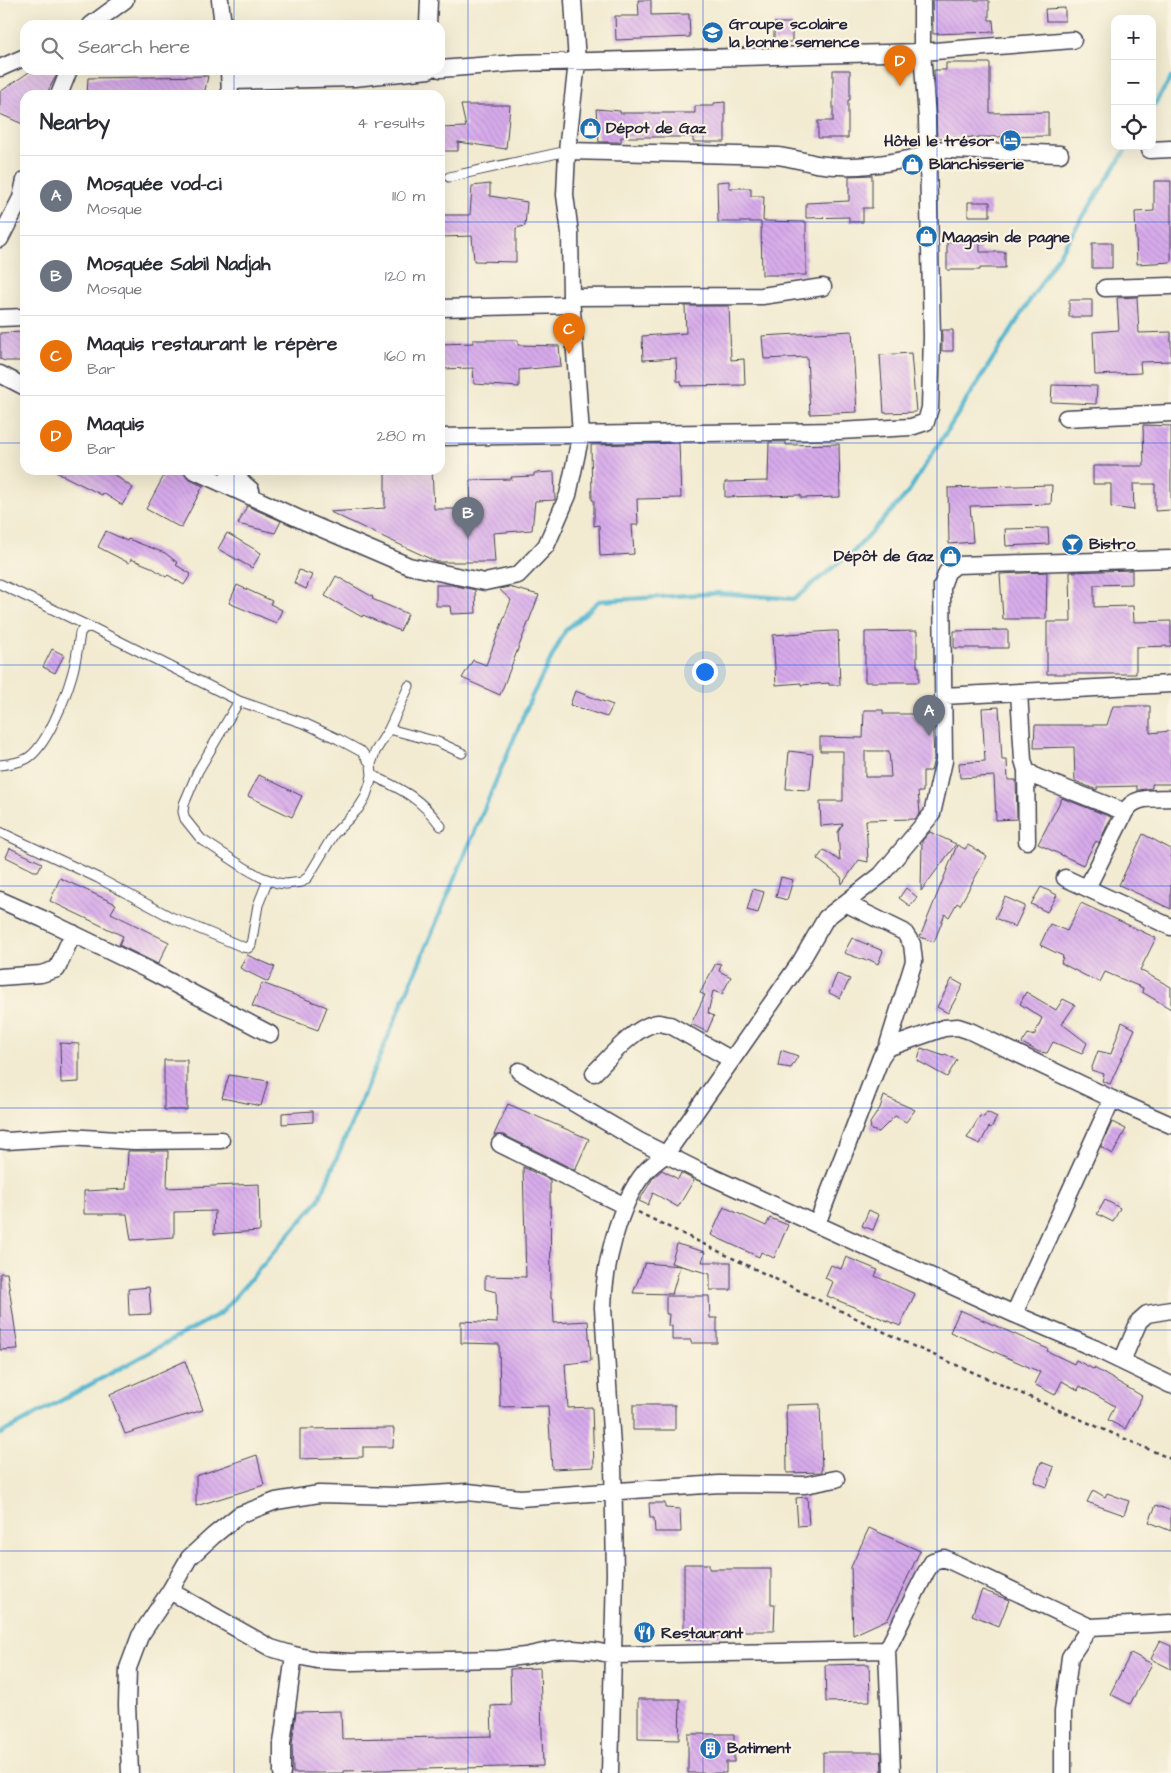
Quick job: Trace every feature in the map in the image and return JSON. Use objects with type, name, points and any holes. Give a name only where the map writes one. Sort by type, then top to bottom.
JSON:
[{"type":"street","points":[[98,20],[125,0]]},
{"type":"street","points":[[220,0],[222,20]]},
{"type":"street","points":[[428,20],[429,0]]},
{"type":"street","points":[[205,475],[268,505],[409,566],[485,582],[518,575],[546,546],[568,495],[581,434],[571,301],[570,233],[565,195],[567,151],[577,62],[573,0]]},
{"type":"street","points":[[445,437],[839,431],[911,427],[926,422],[930,408],[932,336],[922,52],[922,0]]},
{"type":"street","points":[[445,69],[517,63],[922,52],[1074,40]]},
{"type":"street","points":[[0,68],[20,59]]},
{"type":"street","points":[[61,90],[67,75]]},
{"type":"street","points":[[230,82],[354,78],[382,75]]},
{"type":"street","points":[[1156,150],[1171,149]]},
{"type":"street","points":[[567,151],[778,156],[796,158],[817,164],[856,166],[885,164],[927,152],[1060,154]]},
{"type":"street","points":[[0,239],[20,200]]},
{"type":"street","points":[[1105,288],[1171,286]]},
{"type":"street","points":[[445,308],[571,301],[762,296],[823,287]]},
{"type":"street","points":[[0,318],[20,317]]},
{"type":"street","points":[[0,374],[20,384]]},
{"type":"street","points":[[1066,418],[1171,413]]},
{"type":"street","points":[[234,475],[268,505]]},
{"type":"street","points":[[610,1773],[615,1573],[614,1493],[603,1308],[604,1283],[610,1254],[625,1206],[645,1171],[666,1154],[732,1060],[801,961],[826,918],[881,875],[932,814],[944,761],[942,586],[947,572],[956,565],[1171,559]]},
{"type":"street","points":[[943,696],[1171,684]]},
{"type":"street","points":[[1018,692],[1023,760],[1026,770],[1027,841]]},
{"type":"street","points":[[1026,770],[1036,777],[1125,812]]},
{"type":"street","points":[[1087,888],[1128,807],[1139,799],[1171,798]]},
{"type":"street","points":[[1065,878],[1171,927]]},
{"type":"street","points":[[0,900],[148,970],[270,1034]]},
{"type":"street","points":[[817,1224],[886,1048],[914,961],[912,944],[904,932],[845,903]]},
{"type":"street","points":[[0,977],[41,974],[57,969],[73,933]]},
{"type":"street","points":[[594,1073],[637,1032],[649,1025],[659,1023],[670,1025],[732,1060]]},
{"type":"street","points":[[886,1048],[944,1028],[958,1027],[970,1030],[1112,1099],[1171,1125]]},
{"type":"street","points":[[518,1071],[701,1172],[1122,1361],[1171,1385]]},
{"type":"street","points":[[1014,1314],[1112,1099]]},
{"type":"street","points":[[0,1140],[68,1137],[134,1141],[221,1140]]},
{"type":"street","points":[[500,1144],[625,1206]]},
{"type":"street","points":[[1122,1361],[1139,1321],[1147,1314],[1171,1310]]},
{"type":"street","points":[[130,1773],[127,1705],[128,1668],[140,1636],[189,1558],[212,1536],[239,1515],[276,1501],[319,1494],[398,1496],[468,1492],[520,1498],[614,1493],[719,1484],[805,1485],[836,1479]]},
{"type":"street","points":[[892,1773],[886,1650],[933,1561],[944,1558],[1090,1627],[1171,1623]]},
{"type":"street","points":[[170,1591],[271,1648],[317,1660],[351,1662],[499,1659],[553,1650],[573,1649],[613,1655],[886,1650]]},
{"type":"street","points":[[1063,1773],[1063,1712],[1070,1657],[1090,1627]]},
{"type":"street","points":[[282,1773],[282,1742],[294,1655]]},
{"type":"lane","points":[[449,177],[567,151]]},
{"type":"lane","points":[[0,584],[239,701],[306,724],[338,739],[362,752],[371,764]]},
{"type":"lane","points":[[0,765],[13,764],[27,759],[38,750],[68,689],[80,633],[84,628],[90,627]]},
{"type":"lane","points":[[239,701],[198,772],[184,804],[183,812],[201,839],[244,868],[278,884],[286,884],[302,882],[308,877],[334,834],[358,809],[365,798],[372,775],[371,764],[375,752],[389,729],[409,686]]},
{"type":"lane","points":[[389,729],[430,739],[462,753]]},
{"type":"lane","points":[[372,775],[419,800],[441,826]]},
{"type":"lane","points":[[0,832],[98,878],[171,917],[242,948],[248,948],[251,945],[258,905],[268,880]]},
{"type":"path","points":[[625,1206],[913,1346],[1171,1459]]},
{"type":"building","points":[[638,0],[651,0],[651,15],[689,14],[690,37],[616,40],[615,16],[639,16]]},
{"type":"building","points":[[932,0],[989,0],[989,20],[993,20],[994,32],[933,34]]},
{"type":"building","points":[[1065,8],[1065,21],[1046,21],[1045,9]]},
{"type":"building","points":[[774,23],[792,23],[792,42],[774,42]]},
{"type":"building","points":[[946,63],[990,63],[990,113],[1048,112],[1048,136],[937,138],[934,70],[946,70]]},
{"type":"building","points":[[833,70],[850,70],[848,138],[818,138],[818,121],[833,121]]},
{"type":"building","points":[[25,75],[56,75],[49,90],[20,90],[20,123],[0,114],[0,92]]},
{"type":"building","points":[[208,76],[205,90],[87,90],[88,78]]},
{"type":"building","points":[[725,102],[725,142],[693,142],[693,137],[621,137],[621,142],[599,142],[596,109],[620,111],[620,113],[695,113],[695,106],[714,106],[714,103]]},
{"type":"building","points":[[461,105],[510,105],[506,149],[458,142],[458,151],[445,151],[445,128],[466,127]]},
{"type":"building","points":[[872,175],[872,208],[863,208],[863,222],[849,222],[849,217],[806,218],[806,203],[849,201],[849,176]]},
{"type":"building","points":[[729,181],[729,188],[751,188],[751,196],[764,196],[763,221],[806,222],[806,275],[762,275],[761,222],[718,222],[717,182]]},
{"type":"building","points":[[1154,181],[1171,181],[1171,262],[1137,264],[1135,212],[1154,211]]},
{"type":"building","points":[[490,184],[490,196],[527,202],[525,226],[516,228],[516,262],[474,261],[472,236],[445,237],[445,215],[470,215],[472,186]]},
{"type":"building","points":[[968,202],[990,202],[990,216],[968,216]]},
{"type":"building","points":[[947,242],[980,243],[980,252],[1005,252],[1005,268],[947,270]]},
{"type":"building","points":[[1092,243],[1112,243],[1112,268],[1092,268]]},
{"type":"building","points":[[1137,297],[1139,333],[1171,332],[1171,361],[1140,362],[1141,373],[1095,375],[1093,332],[1119,330],[1117,298]]},
{"type":"building","points":[[1069,300],[1092,300],[1092,317],[1069,317]]},
{"type":"building","points":[[685,306],[729,306],[731,360],[744,359],[745,385],[682,386],[681,381],[677,381],[676,358],[643,360],[642,336],[686,333]]},
{"type":"building","points":[[942,330],[953,330],[953,351],[942,351]]},
{"type":"building","points":[[852,331],[857,412],[810,414],[807,357],[764,359],[762,336]]},
{"type":"building","points":[[20,332],[20,361],[0,359],[0,333]]},
{"type":"building","points":[[473,340],[518,340],[518,345],[559,346],[561,366],[519,370],[519,387],[474,384],[473,368],[445,369],[445,344],[473,343]]},
{"type":"building","points":[[911,353],[916,412],[884,413],[880,355]]},
{"type":"building","points":[[1052,385],[1097,386],[1096,404],[1051,402]]},
{"type":"building","points":[[1143,425],[1171,426],[1171,510],[1155,511],[1155,484],[1133,484],[1134,510],[1111,507],[1111,484],[1093,484],[1093,466],[1144,466]]},
{"type":"building","points":[[769,442],[786,442],[786,445],[839,444],[840,497],[801,498],[801,495],[725,497],[725,482],[768,481]]},
{"type":"building","points":[[679,443],[681,498],[637,499],[638,525],[632,525],[634,554],[600,556],[599,525],[594,526],[591,445]]},
{"type":"building","points":[[554,472],[555,500],[535,501],[532,530],[493,533],[495,562],[437,562],[330,512],[385,508],[385,475],[432,475],[434,509],[471,509],[470,480],[512,479],[511,477],[534,476],[534,473]]},
{"type":"building","points":[[62,475],[114,475],[133,488],[122,505],[103,493],[102,495]]},
{"type":"building","points":[[164,475],[185,475],[188,479],[203,486],[181,528],[146,509]]},
{"type":"building","points":[[1052,485],[1051,504],[970,506],[973,542],[949,544],[948,488]]},
{"type":"building","points":[[247,506],[281,521],[275,533],[238,524]]},
{"type":"building","points":[[1048,528],[1049,544],[1006,546],[1005,529]]},
{"type":"building","points":[[106,531],[127,541],[128,539],[165,553],[178,563],[176,565],[191,574],[184,585],[168,575],[166,577],[151,567],[131,559],[129,563],[98,547]]},
{"type":"building","points":[[227,533],[261,553],[252,568],[218,549]]},
{"type":"building","points":[[299,570],[312,575],[306,589],[294,583]]},
{"type":"building","points":[[1132,570],[1132,584],[1094,585],[1094,607],[1133,606],[1134,622],[1171,621],[1171,646],[1136,647],[1136,674],[1047,674],[1047,622],[1071,622],[1070,572]]},
{"type":"building","points":[[1047,572],[1046,619],[1003,619],[1000,574]]},
{"type":"building","points":[[336,576],[373,597],[372,599],[408,614],[400,631],[363,615],[362,617],[325,596]]},
{"type":"building","points":[[237,585],[272,601],[270,604],[282,610],[276,623],[229,603]]},
{"type":"building","points":[[436,585],[452,585],[475,590],[476,613],[451,614],[450,606],[436,606]]},
{"type":"building","points":[[509,587],[539,595],[500,695],[462,678],[473,660],[486,665],[511,600],[499,589]]},
{"type":"building","points":[[1008,630],[1008,648],[954,648],[954,631]]},
{"type":"building","points":[[838,631],[840,685],[829,685],[829,683],[801,685],[801,683],[776,685],[773,635]]},
{"type":"building","points":[[917,631],[919,682],[865,682],[865,632]]},
{"type":"building","points":[[52,649],[64,655],[55,673],[43,667]]},
{"type":"building","points":[[575,691],[613,705],[607,717],[570,705]]},
{"type":"building","points":[[1113,706],[1150,706],[1150,733],[1171,731],[1171,784],[1152,784],[1152,788],[1139,790],[1137,790],[1137,786],[1097,787],[1097,790],[1075,781],[1074,747],[1034,748],[1035,725],[1107,725]]},
{"type":"building","points":[[999,707],[1002,760],[1007,760],[1008,780],[1016,780],[1017,819],[996,820],[994,776],[960,778],[959,763],[985,761],[982,708]]},
{"type":"building","points":[[864,710],[883,710],[883,714],[932,714],[934,759],[931,771],[923,771],[923,792],[918,792],[920,813],[915,819],[866,820],[868,862],[859,860],[842,884],[841,877],[817,859],[824,850],[840,861],[838,832],[843,824],[821,826],[820,801],[843,801],[843,751],[820,751],[820,737],[863,738]],"holes":[[[865,751],[889,751],[891,777],[865,777]]]},
{"type":"building","points":[[789,751],[813,754],[810,790],[786,789]]},
{"type":"building","points":[[259,775],[302,796],[292,817],[248,796]]},
{"type":"building","points":[[1062,798],[1111,817],[1099,843],[1096,841],[1083,865],[1038,844]]},
{"type":"building","points":[[930,832],[956,844],[921,891],[922,841]]},
{"type":"building","points":[[1143,834],[1171,849],[1171,909],[1119,885]]},
{"type":"building","points":[[957,845],[965,849],[968,845],[987,856],[960,905],[957,903],[949,917],[945,914],[934,942],[920,937]]},
{"type":"building","points":[[10,848],[42,863],[38,871],[34,871],[6,857]]},
{"type":"building","points":[[781,877],[793,880],[787,900],[776,897]]},
{"type":"building","points":[[60,878],[116,904],[111,913],[169,942],[158,964],[119,945],[123,936],[50,901]]},
{"type":"building","points":[[1041,887],[1057,895],[1047,912],[1031,904]]},
{"type":"building","points":[[906,888],[917,897],[910,906],[899,898]]},
{"type":"building","points":[[753,889],[764,892],[758,913],[747,910]]},
{"type":"building","points":[[1005,897],[1025,906],[1015,927],[995,918]]},
{"type":"building","points":[[1081,903],[1156,938],[1140,970],[1171,987],[1171,1009],[1142,992],[1143,988],[1105,972],[1100,982],[1086,976],[1061,963],[1063,956],[1040,945],[1050,924],[1067,931]]},
{"type":"building","points":[[852,938],[883,951],[878,964],[868,959],[867,961],[844,953]]},
{"type":"building","points":[[247,955],[275,967],[268,982],[240,968]]},
{"type":"building","points":[[716,963],[721,964],[719,971],[731,977],[722,994],[713,991],[708,1013],[714,1016],[707,1032],[691,1024],[705,995],[700,993]]},
{"type":"building","points":[[837,974],[850,979],[840,998],[829,993]]},
{"type":"building","points":[[952,979],[963,985],[948,1013],[937,1007]]},
{"type":"building","points":[[262,983],[327,1007],[318,1030],[252,1006]]},
{"type":"building","points":[[1026,992],[1056,1010],[1063,999],[1075,1005],[1062,1024],[1087,1043],[1082,1054],[1053,1042],[1047,1053],[1039,1052],[1022,1043],[1028,1034],[1034,1036],[1042,1018],[1020,1004]]},
{"type":"building","points":[[1122,1022],[1135,1029],[1110,1084],[1102,1081],[1104,1074],[1091,1070],[1098,1051],[1111,1054]]},
{"type":"building","points":[[60,1043],[79,1044],[79,1082],[61,1083]]},
{"type":"building","points":[[921,1048],[944,1056],[945,1054],[957,1060],[947,1077],[918,1061]]},
{"type":"building","points":[[781,1050],[798,1056],[791,1068],[778,1066]]},
{"type":"building","points":[[164,1060],[187,1060],[187,1110],[164,1110]]},
{"type":"building","points":[[229,1075],[268,1081],[261,1106],[222,1098]]},
{"type":"building","points":[[884,1096],[915,1110],[906,1122],[895,1116],[879,1132],[871,1130],[870,1123],[880,1108]]},
{"type":"building","points":[[508,1104],[589,1139],[575,1170],[504,1135],[494,1135]]},
{"type":"building","points":[[313,1111],[313,1122],[282,1124],[282,1113]]},
{"type":"building","points":[[987,1112],[997,1117],[980,1144],[967,1138],[980,1116],[984,1117]]},
{"type":"building","points":[[1112,1122],[1126,1129],[1113,1154],[1101,1147]]},
{"type":"building","points":[[128,1151],[168,1151],[167,1188],[259,1184],[260,1231],[214,1234],[215,1211],[174,1212],[174,1237],[131,1240],[127,1214],[84,1214],[84,1191],[126,1189]]},
{"type":"building","points":[[523,1167],[550,1180],[551,1299],[553,1299],[554,1323],[588,1321],[591,1361],[565,1364],[568,1408],[592,1407],[594,1467],[552,1469],[548,1406],[500,1407],[499,1344],[461,1343],[461,1321],[497,1323],[496,1292],[485,1289],[485,1276],[526,1277]]},
{"type":"building","points":[[662,1170],[678,1179],[681,1173],[694,1180],[678,1207],[653,1193],[648,1205],[639,1201],[653,1178]]},
{"type":"building","points":[[1105,1200],[1120,1208],[1113,1222],[1097,1214]]},
{"type":"building","points":[[724,1207],[766,1226],[770,1218],[788,1225],[774,1258],[761,1252],[759,1257],[711,1235]]},
{"type":"building","points":[[869,1210],[879,1215],[873,1230],[862,1226]]},
{"type":"building","points":[[677,1244],[705,1252],[702,1262],[731,1262],[731,1290],[710,1290],[710,1274],[671,1263]]},
{"type":"building","points":[[846,1257],[878,1270],[875,1276],[915,1294],[900,1326],[827,1296],[833,1282],[825,1278],[831,1265],[841,1269]]},
{"type":"building","points":[[645,1263],[680,1266],[672,1294],[633,1293]]},
{"type":"building","points":[[0,1273],[7,1273],[18,1349],[0,1350]]},
{"type":"building","points":[[149,1287],[151,1314],[129,1315],[128,1289]]},
{"type":"building","points":[[666,1296],[709,1296],[710,1318],[717,1318],[717,1343],[691,1343],[691,1340],[672,1340],[672,1326],[668,1326],[669,1314],[666,1314]]},
{"type":"building","points":[[960,1310],[1048,1349],[1047,1351],[1074,1364],[1076,1360],[1094,1368],[1142,1396],[1125,1429],[1108,1420],[1115,1406],[1080,1386],[1078,1390],[1062,1381],[1055,1395],[1034,1384],[1040,1372],[950,1332]]},
{"type":"building","points":[[185,1361],[203,1410],[125,1434],[110,1395]]},
{"type":"building","points":[[820,1404],[822,1472],[787,1473],[786,1405]]},
{"type":"building","points":[[633,1405],[675,1405],[675,1430],[633,1430]]},
{"type":"building","points":[[394,1428],[393,1447],[363,1447],[363,1457],[300,1459],[300,1429]]},
{"type":"building","points":[[257,1455],[264,1485],[196,1506],[196,1476]]},
{"type":"building","points":[[1041,1462],[1054,1467],[1047,1487],[1034,1482]]},
{"type":"building","points":[[1093,1490],[1105,1497],[1107,1493],[1129,1501],[1124,1515],[1087,1502]]},
{"type":"building","points":[[807,1497],[809,1525],[798,1526],[796,1498]]},
{"type":"building","points":[[649,1503],[665,1503],[665,1508],[680,1509],[681,1532],[655,1532],[654,1518],[650,1518]]},
{"type":"building","points":[[1156,1505],[1171,1511],[1171,1531],[1149,1522]]},
{"type":"building","points":[[869,1528],[920,1551],[888,1619],[853,1635],[851,1567]]},
{"type":"building","points":[[684,1564],[709,1564],[709,1569],[771,1569],[771,1604],[775,1604],[774,1631],[726,1631],[726,1636],[709,1636],[709,1639],[684,1639]]},
{"type":"building","points":[[982,1590],[1009,1600],[999,1626],[972,1615]]},
{"type":"building","points":[[1160,1641],[1171,1646],[1171,1669],[1151,1659]]},
{"type":"building","points":[[1131,1653],[1152,1664],[1130,1704],[1110,1694]]},
{"type":"building","points":[[869,1664],[870,1701],[826,1702],[825,1665]]},
{"type":"building","points":[[540,1668],[543,1766],[293,1773],[292,1744],[296,1712],[341,1711],[342,1739],[492,1736],[491,1706],[511,1705],[510,1669]]},
{"type":"building","points":[[638,1699],[680,1699],[679,1740],[638,1739]]},
{"type":"building","name":"Batiment","points":[[688,1734],[734,1734],[734,1762],[726,1762],[726,1773],[688,1773]]},
{"type":"building","points":[[823,1752],[881,1752],[882,1773],[823,1773]]},
{"type":"waterway","points":[[1154,105],[1171,78]]},
{"type":"waterway","points":[[0,1434],[221,1313],[319,1200],[531,698],[565,631],[599,601],[720,593],[794,599],[856,549],[907,494],[1125,150]]},
{"type":"place","name":"Groupe scolaire la bonne semence","points":[[713,33]]},
{"type":"place","name":"Maquis","points":[[900,86]]},
{"type":"place","name":"Dépot de Gaz","points":[[590,128]]},
{"type":"place","name":"Hôtel le trésor","points":[[1010,141]]},
{"type":"place","name":"Blanchisserie","points":[[913,164]]},
{"type":"place","name":"Magasin de pagne","points":[[926,237]]},
{"type":"place","name":"Maquis restaurant le répère","points":[[569,354]]},
{"type":"place","name":"Mosquée Sabil Nadjah","points":[[468,538]]},
{"type":"place","name":"Bistro","points":[[1073,544]]},
{"type":"place","name":"Dépôt de Gaz","points":[[950,556]]},
{"type":"place","name":"Mosquée vod-ci","points":[[929,736]]},
{"type":"place","name":"Restaurant","points":[[645,1633]]},
{"type":"place","name":"Batiment","points":[[711,1748]]}]
